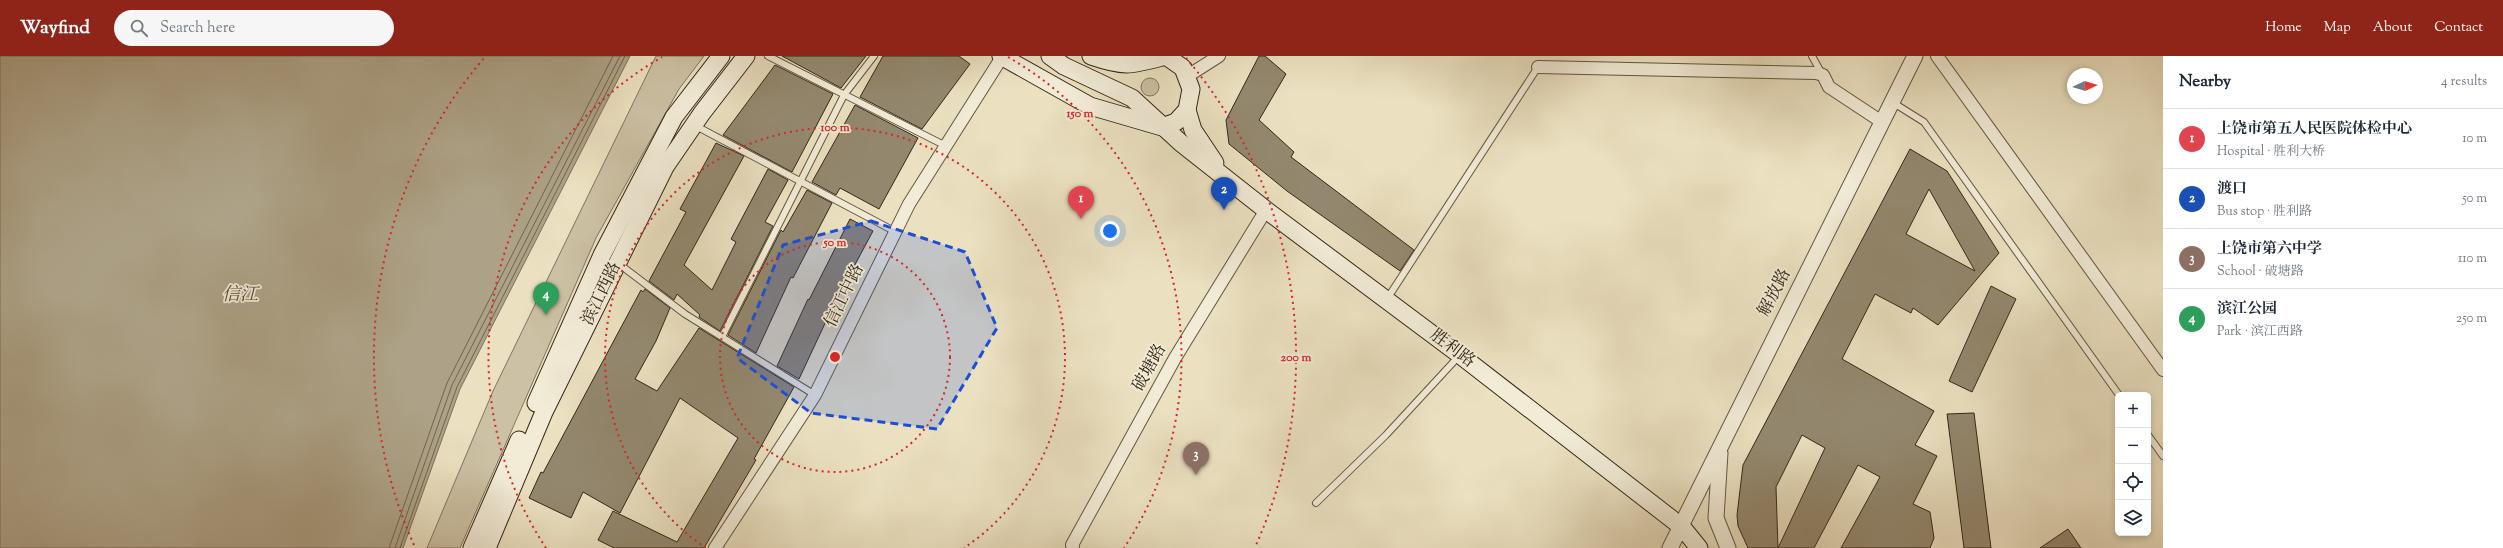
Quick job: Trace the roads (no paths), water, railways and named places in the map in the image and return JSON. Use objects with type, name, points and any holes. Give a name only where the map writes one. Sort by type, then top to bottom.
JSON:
[{"type":"main road","name":"滨江西路","points":[[472,548],[602,255],[674,117],[721,56]]},
{"type":"main road","name":"滨江西路","points":[[487,548],[544,412],[665,167],[694,125],[746,56]]},
{"type":"main road","points":[[1050,56],[1064,66],[1132,98],[1162,127],[1222,173]]},
{"type":"main road","points":[[1091,56],[1112,63],[1131,65],[1166,56],[1182,68],[1191,89],[1187,110],[1193,130],[1222,173]]},
{"type":"main road","points":[[1001,57],[1090,106],[1162,127],[1176,122],[1187,110]]},
{"type":"main road","name":"胜利路","points":[[1222,173],[1266,210],[1460,355],[1682,527],[1699,548]]},
{"type":"main road","points":[[1682,527],[1690,548]]},
{"type":"street","points":[[1186,77],[1220,56]]},
{"type":"street","name":"解放路","points":[[1670,548],[1682,527],[1720,446],[1915,56]]},
{"type":"street","points":[[1937,56],[2163,370]]},
{"type":"street","name":"信江中路","points":[[715,548],[815,395],[910,204],[1001,57]]},
{"type":"street","points":[[1538,68],[1742,70],[1816,73],[1823,75],[1829,87],[1882,122]]},
{"type":"street","name":"破塘路","points":[[1073,548],[1072,545],[1175,358],[1266,210]]},
{"type":"street","points":[[1720,446],[1716,518],[1728,548]]},
{"type":"lane","points":[[768,56],[946,146]]},
{"type":"lane","points":[[722,337],[844,95],[874,56]]},
{"type":"lane","points":[[1812,56],[1823,75]]},
{"type":"lane","points":[[1387,300],[1538,68]]},
{"type":"lane","points":[[1892,102],[1924,122],[2117,392]]},
{"type":"lane","points":[[694,125],[896,232]]},
{"type":"lane","points":[[617,263],[685,314],[815,395]]},
{"type":"lane","points":[[1316,503],[1386,435],[1460,355]]},
{"type":"lane","points":[[2151,439],[2163,456]]},
{"type":"water","name":"信江","points":[[0,56],[630,56],[460,389],[403,548],[0,548]]},
{"type":"place","name":"渡口","points":[[1224,210]]},
{"type":"place","name":"上饶市第五人民医院体检中心","points":[[1081,219]]},
{"type":"place","name":"滨江公园","points":[[546,315]]},
{"type":"place","name":"上饶市第六中学","points":[[1196,475]]}]
